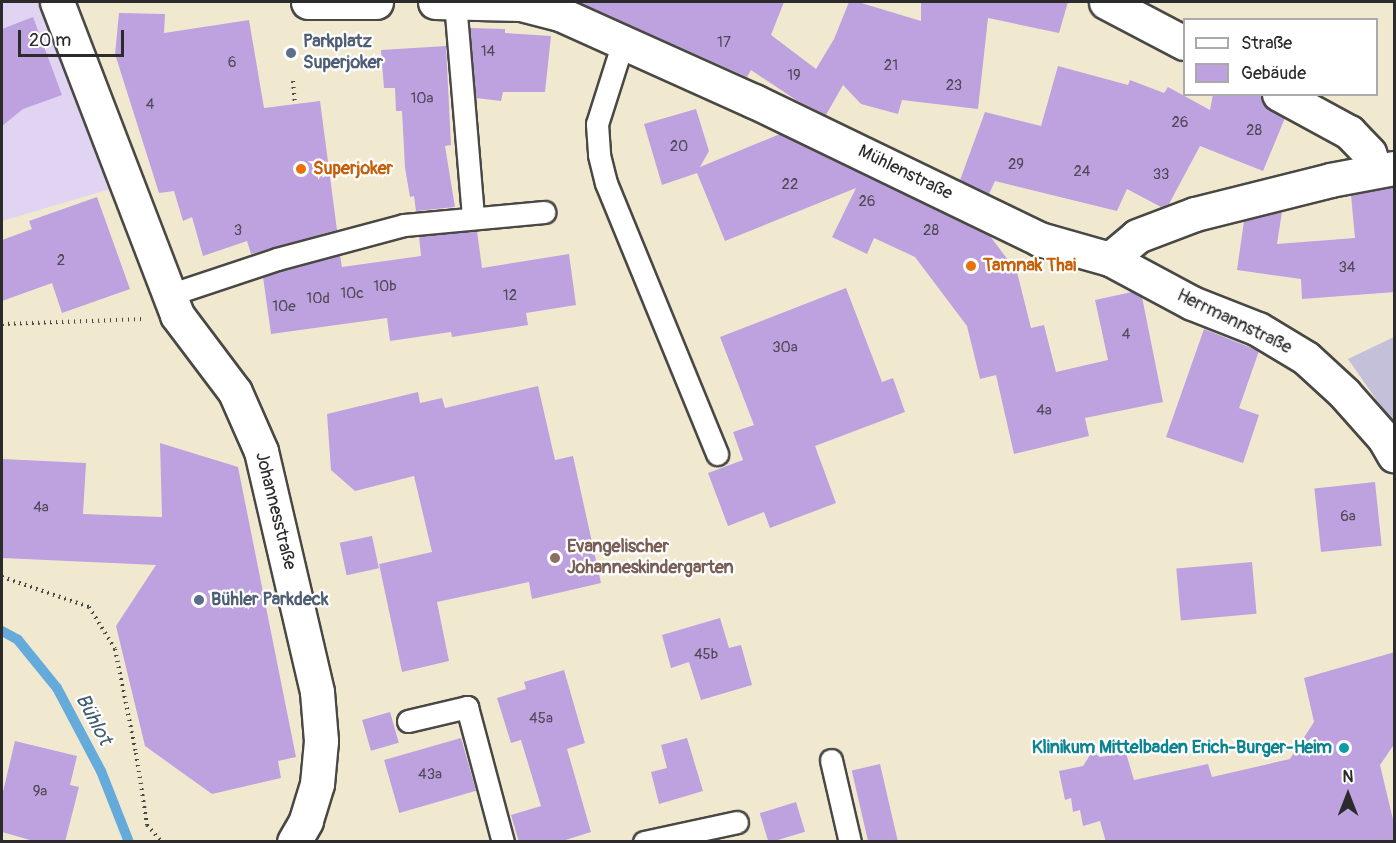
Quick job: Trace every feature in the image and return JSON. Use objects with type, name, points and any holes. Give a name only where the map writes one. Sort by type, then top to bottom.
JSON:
[{"type":"street","name":"Johannesstraße","points":[[63,2],[173,304],[235,392],[261,451],[317,692],[321,741],[317,784],[306,821],[294,842]]},
{"type":"street","points":[[308,2],[376,2]]},
{"type":"street","name":"Mühlenstraße","points":[[435,2],[521,4],[562,8],[623,42],[754,101],[1039,239],[1110,259]]},
{"type":"street","points":[[1106,2],[1183,43]]},
{"type":"street","points":[[1110,259],[1137,236],[1195,214],[1385,170],[1349,132],[1283,96]]},
{"type":"street","name":"Herrmannstraße","points":[[1110,259],[1192,303],[1258,329],[1306,358],[1344,393],[1391,442]]},
{"type":"lane","points":[[455,2],[473,217]]},
{"type":"lane","points":[[623,42],[597,124],[599,155],[606,183],[717,454]]},
{"type":"lane","points":[[173,304],[277,259],[404,225],[544,212]]},
{"type":"lane","points":[[408,721],[467,707],[503,842]]},
{"type":"lane","points":[[831,760],[850,842]]},
{"type":"lane","points":[[644,842],[737,822]]},
{"type":"path","points":[[293,81],[295,104]]},
{"type":"path","points":[[2,324],[157,319],[173,304]]},
{"type":"path","points":[[2,577],[89,607],[115,649],[136,753],[147,825],[162,842]]},
{"type":"shaded area","points":[[2,2],[69,2],[134,182],[2,221]]},
{"type":"shaded area","points":[[1394,337],[1394,425],[1348,359]]},
{"type":"building","points":[[578,2],[784,2],[771,35],[816,69],[834,39],[849,2],[858,2],[921,21],[921,2],[1068,2],[1059,33],[988,18],[978,109],[902,100],[898,114],[861,104],[843,85],[826,115],[796,100],[751,70],[747,77]]},
{"type":"building","points":[[119,13],[165,14],[164,33],[249,20],[264,108],[320,101],[337,230],[251,254],[247,241],[203,256],[192,217],[183,221],[174,191],[159,193],[115,54]]},
{"type":"building","points":[[33,17],[62,95],[23,109],[2,126],[2,29]]},
{"type":"building","points":[[470,28],[505,29],[505,33],[551,36],[545,92],[503,92],[501,101],[476,98]]},
{"type":"building","points":[[446,46],[451,145],[445,146],[455,207],[416,211],[414,196],[410,197],[405,168],[402,111],[396,111],[395,88],[384,88],[381,50]]},
{"type":"building","points":[[1058,66],[1128,85],[1130,80],[1164,93],[1168,87],[1210,110],[1213,96],[1261,96],[1263,104],[1285,118],[1263,171],[1200,146],[1169,204],[1161,207],[1127,189],[1117,211],[995,181],[989,194],[960,180],[985,112],[1041,126]]},
{"type":"building","points":[[696,109],[709,151],[700,167],[780,134],[990,236],[1017,272],[1031,328],[1044,325],[1056,372],[1108,360],[1095,300],[1132,292],[1142,297],[1163,402],[1085,418],[1089,436],[1014,454],[996,375],[980,379],[967,326],[915,257],[874,238],[867,254],[832,237],[856,188],[725,241],[697,173],[662,185],[644,124]]},
{"type":"building","points":[[1395,187],[1395,292],[1302,299],[1301,279],[1237,270],[1244,221],[1282,212],[1277,244],[1355,238],[1351,195]]},
{"type":"building","points":[[97,197],[130,289],[62,313],[52,283],[2,301],[2,240],[32,229],[29,221]]},
{"type":"building","points":[[477,231],[482,268],[569,254],[576,305],[526,313],[528,325],[452,337],[451,332],[390,341],[387,318],[271,334],[263,277],[340,255],[342,267],[421,256],[419,236]]},
{"type":"building","points":[[846,288],[882,382],[893,378],[905,412],[815,446],[836,503],[770,528],[764,512],[728,526],[708,473],[743,460],[733,432],[754,425],[720,337]]},
{"type":"building","points":[[1204,329],[1259,351],[1239,408],[1259,415],[1243,463],[1166,437]]},
{"type":"building","points":[[538,386],[555,460],[573,456],[601,583],[532,599],[529,582],[437,602],[449,661],[402,672],[379,564],[432,552],[414,476],[355,491],[331,470],[327,414],[418,392],[420,403],[442,398],[445,408]]},
{"type":"building","name":"Bühler Parkdeck","points":[[160,443],[238,467],[296,757],[278,761],[281,778],[212,794],[145,746],[116,626],[156,565],[2,558],[2,459],[86,463],[83,514],[162,517]]},
{"type":"building","points":[[1375,482],[1382,546],[1321,552],[1314,488]]},
{"type":"building","points":[[372,536],[379,568],[347,575],[340,543]]},
{"type":"building","points":[[1252,562],[1257,614],[1181,620],[1176,569]]},
{"type":"building","points":[[720,618],[729,648],[741,645],[752,685],[701,700],[689,662],[671,668],[662,635]]},
{"type":"building","name":"Klinikum Mittelbaden Erich-Burger-Heim","points":[[1395,652],[1395,743],[1380,765],[1395,828],[1395,842],[1106,842],[1100,821],[1083,826],[1080,810],[1073,812],[1071,798],[1065,800],[1059,771],[1083,766],[1092,752],[1100,757],[1126,753],[1134,780],[1208,764],[1212,777],[1290,759],[1314,722],[1304,678]]},
{"type":"building","points":[[564,670],[585,743],[567,749],[591,832],[559,842],[519,842],[511,815],[541,806],[521,740],[511,743],[497,698],[526,689],[524,682]]},
{"type":"building","points":[[390,712],[399,743],[371,751],[362,720]]},
{"type":"building","points":[[461,738],[476,791],[399,813],[384,760]]},
{"type":"building","points":[[687,738],[703,791],[659,804],[651,772],[667,768],[661,745]]},
{"type":"building","points":[[15,741],[77,756],[70,785],[79,787],[65,842],[37,842],[2,832],[2,796]]},
{"type":"building","points":[[880,764],[898,842],[868,842],[852,771]]},
{"type":"building","points":[[796,802],[805,832],[768,842],[760,813]]},
{"type":"waterway","name":"Bühlot","points":[[2,631],[18,640],[57,688],[101,771],[129,842]]},
{"type":"place","name":"Parkplatz Superjoker","points":[[291,53]]},
{"type":"place","name":"Superjoker","points":[[301,169]]},
{"type":"place","name":"Tamnak Thai","points":[[971,266]]},
{"type":"place","name":"Evangelischer Johanneskindergarten","points":[[555,558]]},
{"type":"place","name":"Bühler Parkdeck","points":[[199,600]]},
{"type":"place","name":"Klinikum Mittelbaden Erich-Burger-Heim","points":[[1344,748]]}]
